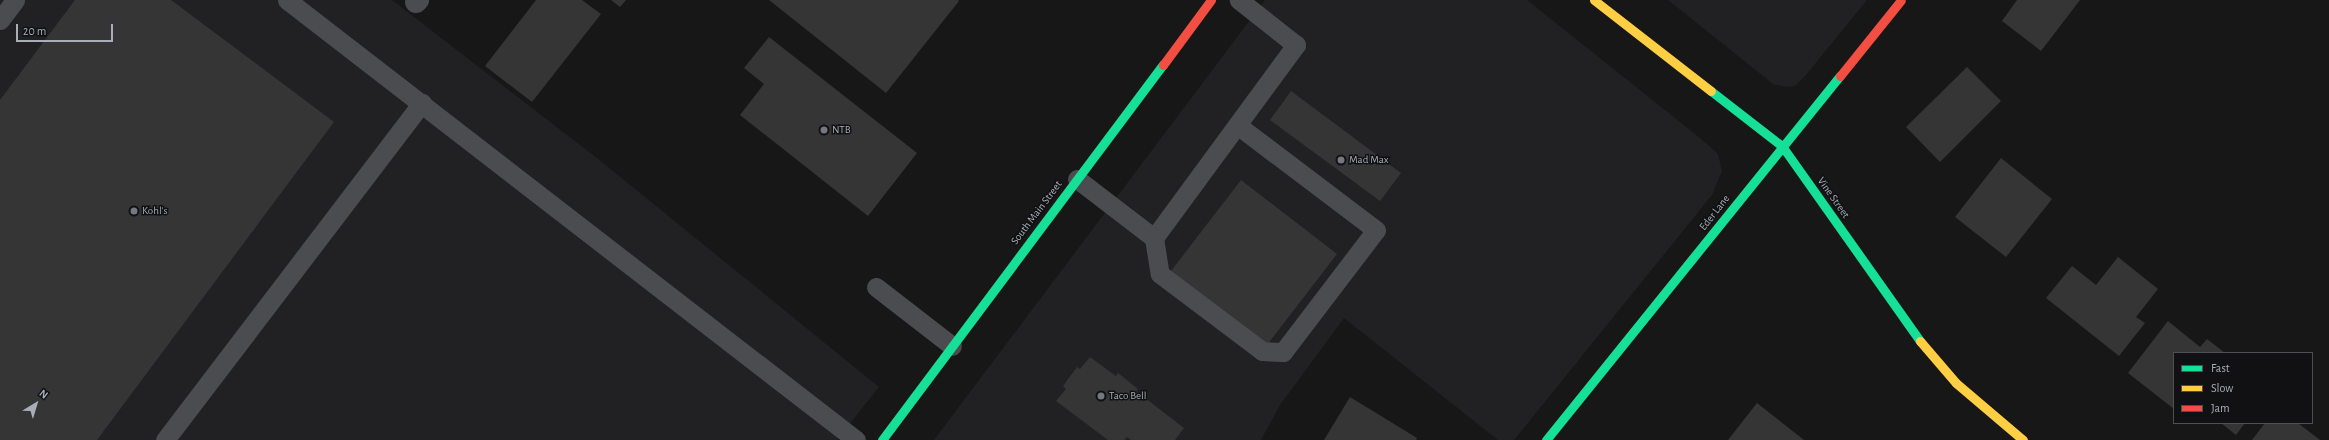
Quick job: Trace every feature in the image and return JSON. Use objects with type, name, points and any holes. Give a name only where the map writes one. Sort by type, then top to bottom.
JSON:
[{"type":"street","name":"Vine Street","points":[[1594,0],[1782,146],[1912,331],[1956,383],[2023,440]]},
{"type":"street","name":"Eder Lane","points":[[1546,440],[1669,291],[1782,146],[1825,98],[1902,0]]},
{"type":"street","name":"South Main Street","points":[[882,440],[1077,179],[1204,3]]},
{"type":"lane","points":[[0,20],[15,0]]},
{"type":"lane","points":[[287,0],[856,440]]},
{"type":"lane","points":[[1154,238],[1296,45],[1239,0]]},
{"type":"lane","points":[[165,440],[422,103]]},
{"type":"lane","points":[[1077,179],[1154,238],[1160,274],[1262,351],[1283,352],[1376,230],[1238,125]]},
{"type":"lane","points":[[876,287],[952,346]]},
{"type":"shaded area","points":[[0,0],[392,0],[597,158],[879,387],[837,440],[0,440]]},
{"type":"shaded area","points":[[1265,0],[1527,0],[1700,138],[1718,154],[1722,171],[1712,195],[1514,440],[1498,440],[1344,318],[1280,405],[1261,440],[934,440]]},
{"type":"shaded area","points":[[1668,0],[1867,0],[1806,75],[1795,86],[1786,87],[1773,84]]},
{"type":"building","name":"Kohl's","points":[[75,0],[171,0],[334,122],[97,440],[0,440],[0,100]]},
{"type":"building","points":[[536,0],[582,0],[601,14],[532,102],[485,66]]},
{"type":"building","points":[[611,0],[626,0],[620,7]]},
{"type":"building","points":[[769,0],[958,0],[959,1],[886,93]]},
{"type":"building","points":[[2017,0],[2080,0],[2041,51],[2002,21]]},
{"type":"building","points":[[769,37],[917,153],[868,216],[740,115],[764,84],[744,68]]},
{"type":"building","points":[[1967,67],[2001,101],[1940,162],[1906,127]]},
{"type":"building","points":[[1291,91],[1401,173],[1380,201],[1270,120]]},
{"type":"building","points":[[2001,158],[2052,199],[2006,257],[1955,217]]},
{"type":"building","points":[[1241,180],[1337,254],[1267,345],[1171,271]]},
{"type":"building","points":[[2118,257],[2158,289],[2136,317],[2145,323],[2119,356],[2046,298],[2072,266],[2096,285]]},
{"type":"building","points":[[2168,321],[2200,347],[2207,339],[2224,352],[2173,352],[2173,408],[2128,373]]},
{"type":"building","name":"Taco Bell","points":[[1090,357],[1116,376],[1118,373],[1138,389],[1136,391],[1184,428],[1175,440],[1131,440],[1127,437],[1124,440],[1108,440],[1056,401],[1066,389],[1063,386],[1077,367],[1080,369]]},
{"type":"building","points":[[1350,397],[1417,438],[1416,440],[1324,440]]},
{"type":"building","points":[[1757,403],[1804,440],[1728,440]]},
{"type":"building","points":[[2222,424],[2244,424],[2236,435]]},
{"type":"building","points":[[2264,424],[2299,424],[2320,440],[2252,440]]},
{"type":"traffic: fast","points":[[882,440],[1163,65]]},
{"type":"traffic: fast","points":[[1546,440],[1840,76]]},
{"type":"traffic: fast","points":[[1711,91],[1782,146],[1920,341]]},
{"type":"traffic: slow","points":[[1594,0],[1711,91]]},
{"type":"traffic: slow","points":[[1920,341],[1956,383],[2023,440]]},
{"type":"traffic: jam","points":[[1163,65],[1211,0]]},
{"type":"traffic: jam","points":[[1840,76],[1901,0]]},
{"type":"place","name":"NTB","points":[[824,130]]},
{"type":"place","name":"Mad Max","points":[[1341,160]]},
{"type":"place","name":"Kohl's","points":[[134,211]]},
{"type":"place","name":"Taco Bell","points":[[1101,396]]}]
